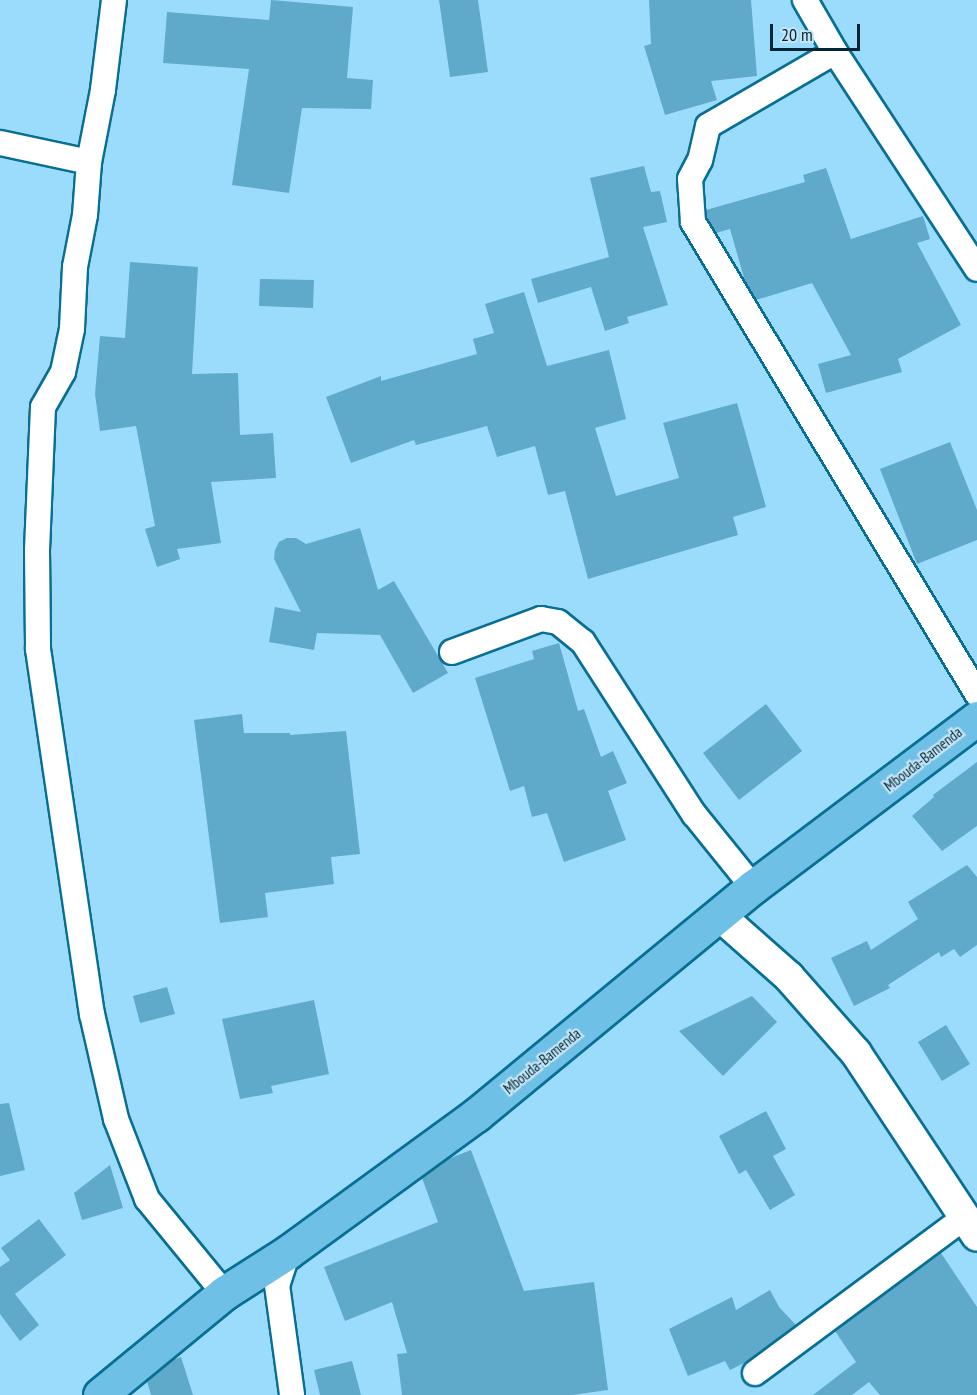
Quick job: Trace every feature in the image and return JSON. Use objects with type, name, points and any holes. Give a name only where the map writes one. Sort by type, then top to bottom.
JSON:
[{"type":"highway","name":"Mbouda-Bamenda","points":[[100,1395],[224,1293],[288,1252],[476,1114],[753,886],[977,718]]},
{"type":"street","points":[[114,0],[103,90],[89,162],[85,215],[75,267],[72,329],[63,372],[43,407],[37,550],[38,649],[92,1014],[116,1119],[147,1199],[224,1293]]},
{"type":"street","points":[[805,0],[835,52],[977,269]]},
{"type":"street","points":[[835,52],[708,126],[700,160],[690,179],[693,222],[977,694]]},
{"type":"street","points":[[0,143],[89,162]]},
{"type":"street","points":[[452,652],[542,619],[558,622],[583,642],[694,814],[753,886]]},
{"type":"street","points":[[719,915],[789,977],[856,1053],[970,1227],[755,1373]]},
{"type":"street","points":[[288,1252],[277,1285],[292,1395]]},
{"type":"building","points":[[271,0],[353,7],[347,78],[373,80],[371,109],[302,108],[289,193],[232,185],[249,69],[163,63],[167,12],[269,20]]},
{"type":"building","points":[[439,0],[478,0],[488,72],[450,77]]},
{"type":"building","points":[[649,0],[751,0],[757,76],[711,81],[717,100],[665,115],[644,46],[651,44]]},
{"type":"building","points":[[644,166],[651,192],[660,191],[667,222],[643,227],[668,305],[627,317],[629,323],[605,331],[591,287],[538,303],[531,279],[609,257],[590,178]]},
{"type":"building","points":[[826,168],[851,239],[923,216],[930,239],[917,243],[961,325],[898,359],[902,372],[826,393],[818,364],[851,355],[812,283],[756,300],[745,281],[730,229],[716,233],[707,218],[706,210],[805,182],[803,175]]},
{"type":"building","points":[[130,262],[198,267],[192,374],[238,373],[240,435],[273,433],[276,478],[211,482],[221,543],[177,549],[180,559],[157,567],[145,529],[155,526],[136,426],[100,431],[95,394],[100,336],[125,338]]},
{"type":"building","points":[[260,279],[314,280],[313,308],[259,306]]},
{"type":"building","points":[[524,292],[547,366],[609,350],[626,419],[595,428],[616,496],[679,478],[663,423],[737,403],[766,507],[733,517],[738,535],[588,579],[565,491],[548,495],[535,446],[497,457],[487,426],[416,445],[414,440],[351,463],[326,397],[381,376],[381,381],[477,354],[473,339],[494,333],[485,304]]},
{"type":"building","points":[[950,442],[977,510],[977,540],[917,564],[880,469]]},
{"type":"building","points":[[360,528],[378,590],[394,581],[448,673],[413,693],[380,635],[317,633],[314,650],[269,642],[275,607],[301,612],[274,559],[279,542],[287,538],[296,538],[306,544]]},
{"type":"building","points":[[559,643],[578,711],[584,709],[601,757],[613,751],[627,783],[608,791],[626,840],[564,862],[547,813],[532,817],[524,786],[510,791],[475,678],[534,659],[532,651]]},
{"type":"building","points":[[766,704],[802,751],[739,800],[703,753]]},
{"type":"building","points":[[242,714],[244,733],[290,733],[290,735],[346,731],[360,854],[331,857],[334,884],[265,893],[268,917],[220,923],[194,720]]},
{"type":"building","points":[[977,762],[977,826],[942,851],[912,816],[934,797],[933,795]]},
{"type":"building","points":[[967,865],[977,877],[977,945],[960,957],[954,949],[941,957],[939,952],[888,985],[890,988],[854,1006],[831,958],[867,941],[871,950],[918,919],[908,902]]},
{"type":"building","points":[[167,987],[175,1014],[140,1023],[133,996]]},
{"type":"building","points":[[752,996],[777,1022],[723,1076],[679,1031]]},
{"type":"building","points":[[314,1000],[329,1074],[271,1086],[273,1093],[240,1099],[222,1019]]},
{"type":"building","points":[[946,1025],[970,1064],[942,1081],[918,1042]]},
{"type":"building","points":[[9,1103],[25,1170],[0,1176],[0,1104]]},
{"type":"building","points":[[766,1111],[786,1149],[773,1156],[795,1195],[770,1210],[746,1170],[739,1174],[719,1136]]},
{"type":"building","points":[[471,1150],[524,1291],[594,1282],[608,1390],[572,1395],[402,1395],[397,1354],[407,1353],[392,1302],[345,1321],[324,1267],[438,1222],[422,1178],[448,1159]]},
{"type":"building","points":[[110,1165],[123,1208],[82,1220],[74,1193]]},
{"type":"building","points":[[39,1219],[66,1255],[15,1294],[39,1325],[20,1341],[0,1314],[0,1267],[10,1260],[1,1248]]},
{"type":"building","points":[[941,1253],[977,1307],[977,1395],[880,1395],[869,1382],[852,1395],[813,1395],[856,1362],[835,1331]]},
{"type":"building","points":[[770,1290],[779,1307],[796,1325],[748,1361],[730,1370],[725,1361],[688,1376],[669,1329],[732,1297],[736,1310]]},
{"type":"building","points":[[181,1357],[193,1395],[151,1395],[147,1381],[172,1360]]},
{"type":"building","points":[[352,1361],[361,1395],[320,1395],[314,1370]]}]
